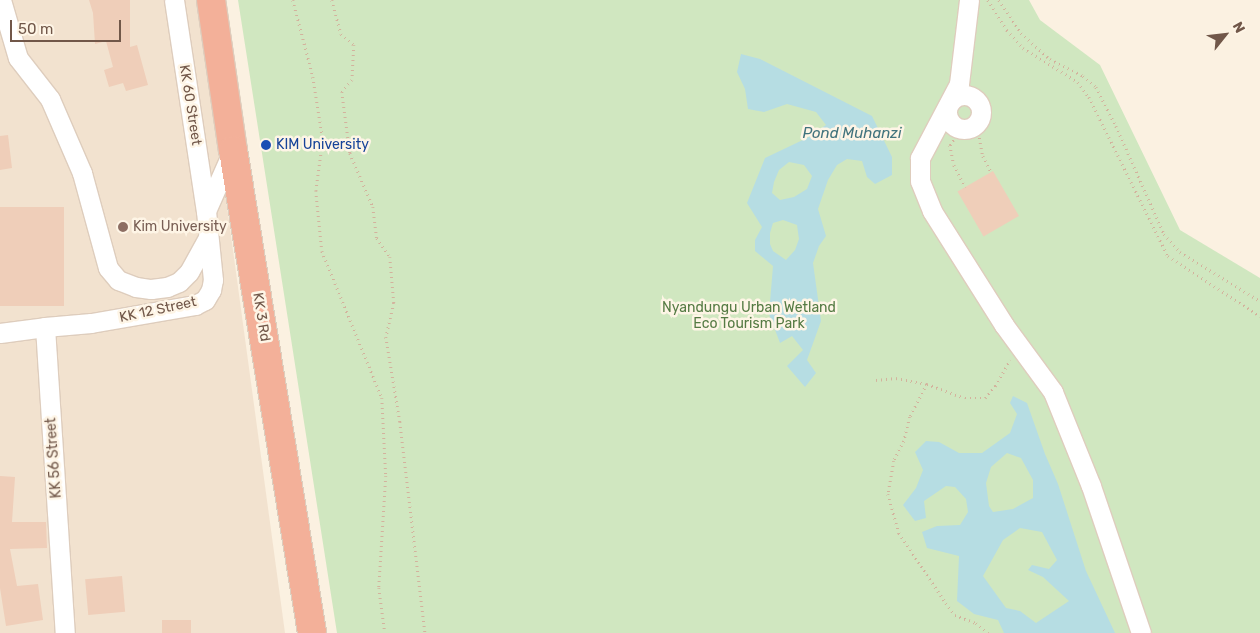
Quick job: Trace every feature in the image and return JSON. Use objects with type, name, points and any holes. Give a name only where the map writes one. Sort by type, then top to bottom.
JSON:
[{"type":"highway","name":"KK 3 Rd","points":[[211,0],[233,150],[312,633]]},
{"type":"street","points":[[1,0],[18,58],[50,100],[82,173],[108,268],[118,280],[136,287],[152,289],[167,287],[179,282],[188,272],[208,238]]},
{"type":"street","name":"KK 60 Street","points":[[174,0],[206,211]]},
{"type":"street","points":[[969,0],[959,84],[920,158],[920,181],[932,211],[1004,325],[1053,392],[1091,486],[1141,633]]},
{"type":"street","points":[[949,105],[948,115],[957,128],[968,128],[977,122]]},
{"type":"street","name":"KK 12 Street","points":[[44,327],[91,322],[195,305],[204,300],[211,290],[213,280],[206,211],[233,150]]},
{"type":"street","points":[[0,332],[44,327]]},
{"type":"street","name":"KK 56 Street","points":[[44,327],[65,633]]},
{"type":"path","points":[[293,0],[313,76],[323,140],[316,191],[322,251],[382,398],[386,476],[379,588],[384,633]]},
{"type":"path","points":[[332,0],[341,34],[354,45],[352,80],[342,92],[350,153],[372,207],[377,238],[390,257],[394,303],[386,338],[400,422],[425,633]]},
{"type":"path","points":[[988,0],[1007,30],[1023,48],[1078,82],[1089,97],[1168,256],[1260,316]]},
{"type":"path","points":[[999,0],[1021,33],[1050,59],[1083,76],[1096,87],[1116,126],[1164,234],[1180,252],[1260,301]]},
{"type":"path","points":[[977,122],[983,156],[991,172]]},
{"type":"path","points":[[950,145],[954,165],[965,187]]},
{"type":"path","points":[[876,380],[896,378],[927,384],[965,398],[985,398],[995,386],[1010,360],[1026,354]]},
{"type":"path","points":[[927,384],[910,418],[904,441],[894,461],[888,494],[899,533],[946,603],[955,615],[976,622],[988,633]]},
{"type":"shaded area","points":[[0,0],[199,0],[285,633],[0,633]]},
{"type":"green space","name":"Nyandungu Urban Wetland Eco Tourism Park","points":[[238,0],[1029,0],[1040,20],[1100,65],[1180,230],[1260,278],[1260,633],[337,633]]},
{"type":"water","name":"Pond Muhanzi","points":[[741,54],[760,59],[872,116],[892,157],[892,175],[875,184],[867,177],[862,161],[847,159],[837,165],[828,180],[818,209],[826,236],[819,246],[813,263],[821,321],[807,360],[816,373],[805,387],[787,366],[803,350],[792,336],[780,343],[769,314],[773,266],[755,251],[755,240],[762,227],[747,203],[765,158],[807,138],[826,125],[816,112],[787,104],[764,112],[748,109],[745,89],[737,72]],"holes":[[[789,162],[804,165],[812,176],[807,189],[794,197],[780,200],[772,193],[774,182],[779,170]],[[783,220],[797,225],[799,239],[795,250],[786,260],[773,251],[770,244],[770,233],[773,223]]]},
{"type":"water","points":[[1013,396],[1027,403],[1058,484],[1086,571],[1115,633],[1004,633],[998,620],[974,614],[957,601],[959,556],[927,548],[922,532],[937,526],[960,525],[968,512],[966,499],[955,487],[946,486],[924,501],[926,518],[915,521],[903,505],[916,488],[923,470],[915,452],[926,441],[939,442],[959,453],[982,453],[1010,433],[1017,414],[1010,403]],"holes":[[[1007,453],[1021,458],[1033,480],[1033,498],[1013,509],[993,512],[989,506],[986,483],[991,467]],[[1020,528],[1042,532],[1057,560],[1049,569],[1032,565],[1028,570],[1043,577],[1069,601],[1036,623],[1020,611],[1006,608],[983,576],[1003,540]]]},
{"type":"building","points":[[89,0],[130,0],[130,47],[137,45],[148,85],[126,91],[123,83],[109,87],[104,70],[113,67],[106,41],[95,44],[93,13]]},
{"type":"building","points":[[8,135],[12,168],[0,170],[0,136]]},
{"type":"building","points":[[993,171],[1019,216],[983,237],[957,192]]},
{"type":"building","points":[[0,207],[64,207],[64,306],[0,306]]},
{"type":"building","points":[[0,476],[15,477],[12,522],[46,522],[47,548],[10,549],[17,586],[38,584],[43,620],[6,626],[0,588]]},
{"type":"building","points":[[122,576],[125,612],[88,615],[85,579]]},
{"type":"building","points":[[162,620],[191,620],[191,633],[162,633]]},
{"type":"place","name":"KIM University","points":[[266,145]]},
{"type":"place","name":"Kim University","points":[[123,227]]}]
